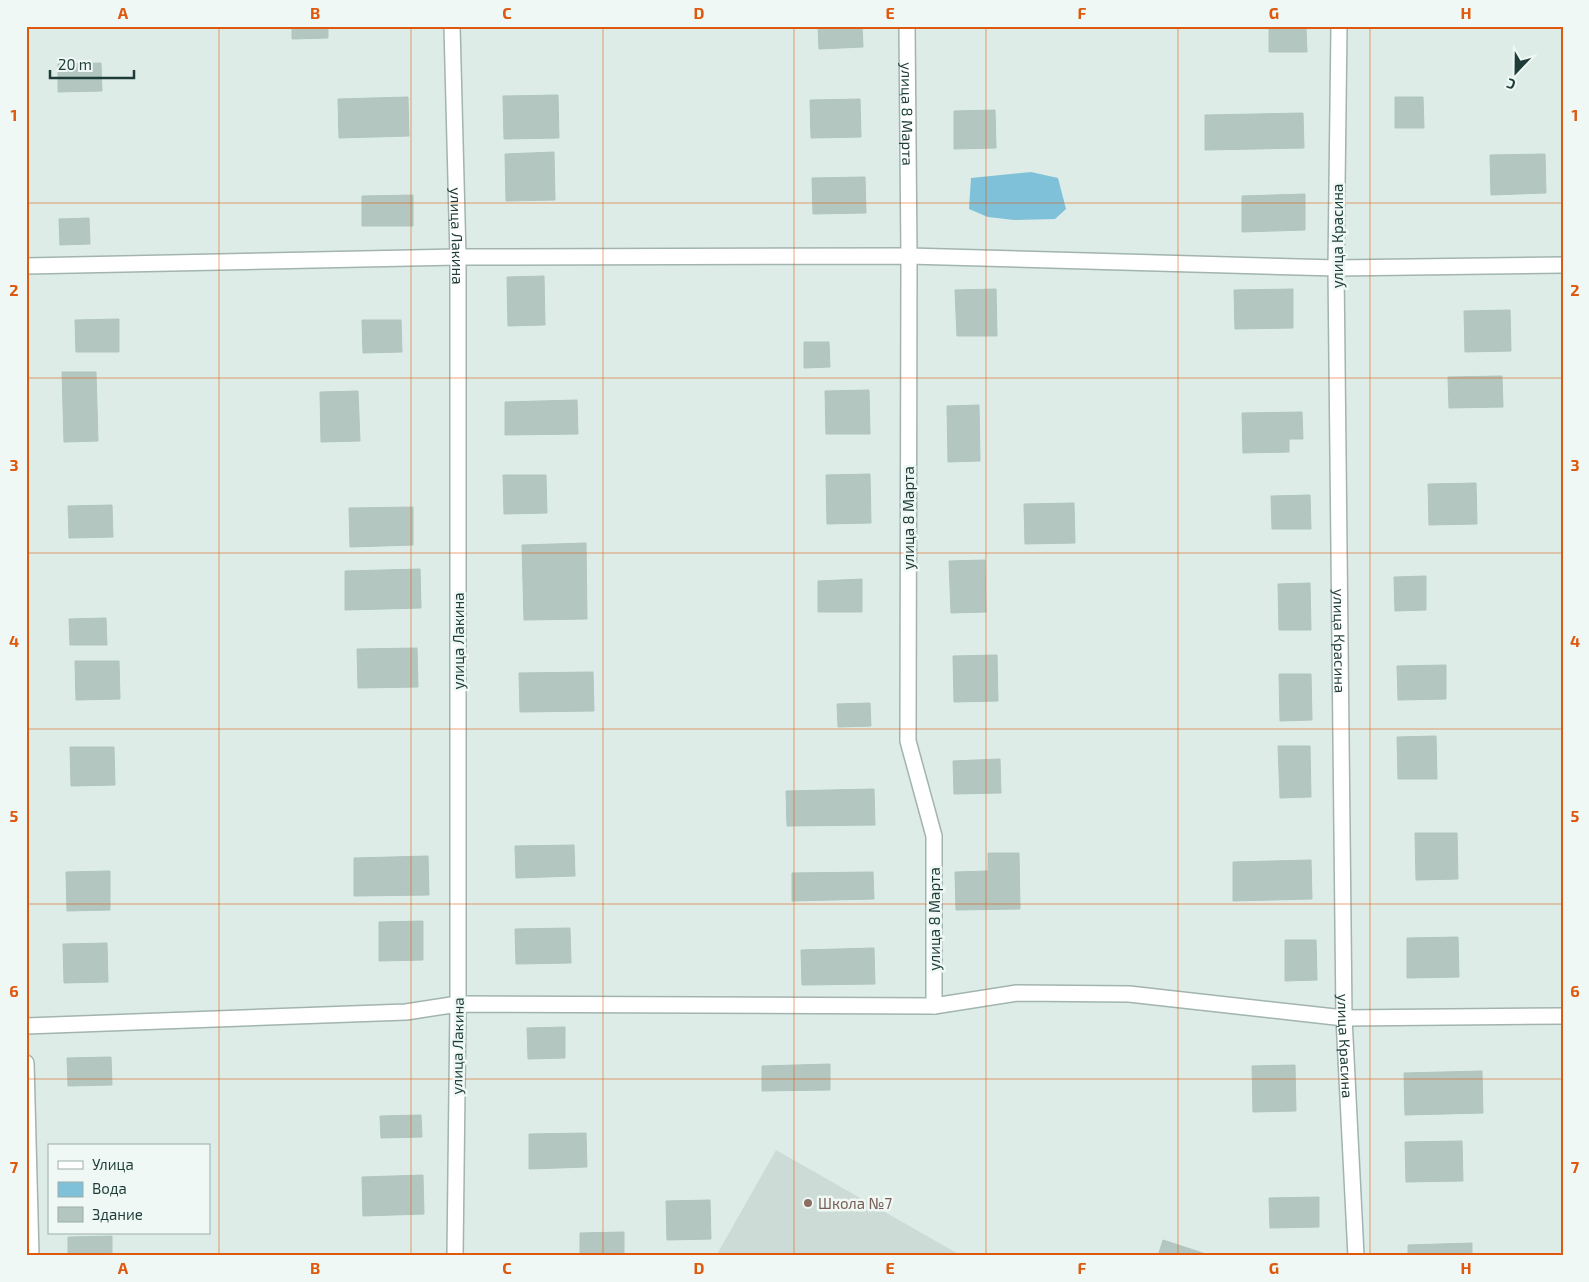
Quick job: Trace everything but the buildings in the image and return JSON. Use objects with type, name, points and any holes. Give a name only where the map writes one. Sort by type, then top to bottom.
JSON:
[{"type":"street","name":"улица Лакина","points":[[452,26],[458,257],[458,1004],[455,1256]]},
{"type":"street","name":"улица 8 Марта","points":[[907,26],[909,256],[908,741],[934,836],[934,1006]]},
{"type":"street","name":"улица Красина","points":[[1339,26],[1336,268],[1344,1018],[1356,1256]]},
{"type":"street","points":[[26,266],[458,257],[909,256],[1336,268],[1563,265]]},
{"type":"street","points":[[26,1026],[406,1012],[458,1004],[934,1006],[1017,994],[1129,994],[1344,1018],[1563,1016]]},
{"type":"street","points":[[26,1063],[31,1256]]},
{"type":"shaded area","name":"Школа №7","points":[[776,1150],[962,1256],[716,1256]]},
{"type":"water","points":[[1031,172],[1058,178],[1066,209],[1055,219],[1014,220],[988,217],[969,209],[971,178]]},
{"type":"place","name":"Школа №7","points":[[808,1203]]}]
